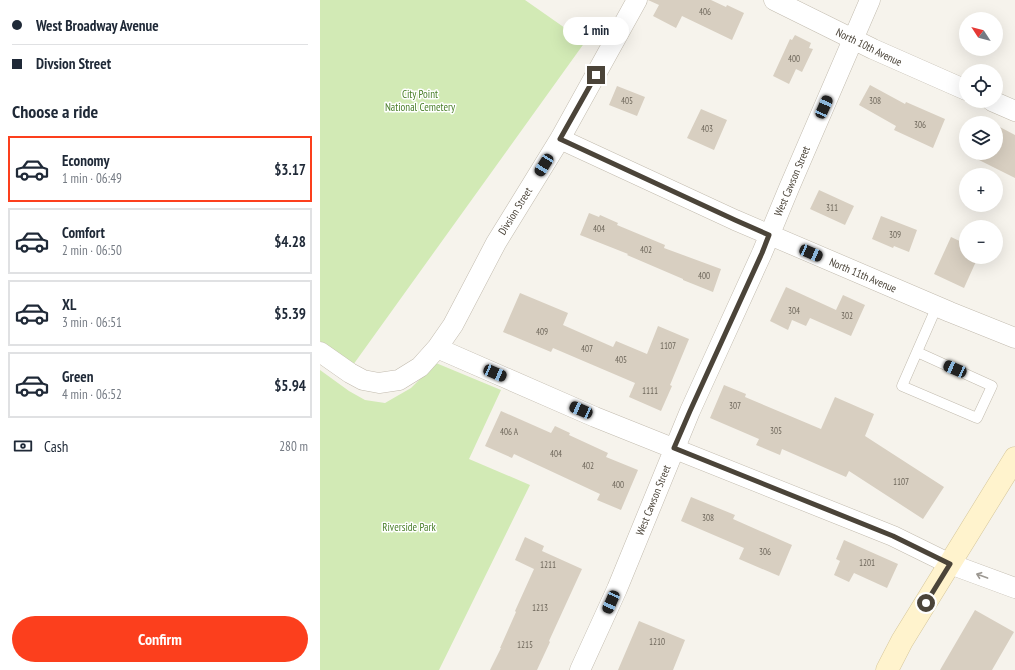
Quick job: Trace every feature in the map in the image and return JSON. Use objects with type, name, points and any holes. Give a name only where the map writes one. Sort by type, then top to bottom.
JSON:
[{"type":"main road","points":[[886,670],[902,641],[1015,458]]},
{"type":"street","name":"Divsion Street","points":[[320,352],[350,373],[363,380],[379,383],[399,380],[420,367],[437,348],[453,325],[496,243],[560,139],[638,0]]},
{"type":"street","name":"North 10th Avenue","points":[[774,0],[873,50],[959,87]]},
{"type":"street","name":"West Cawson Street","points":[[580,670],[617,589],[690,411],[762,253],[870,0]]},
{"type":"street","points":[[1003,106],[1015,111]]},
{"type":"street","name":"North 11th Avenue","points":[[560,139],[769,235],[1015,338]]},
{"type":"street","points":[[437,348],[595,416],[893,536],[950,564],[1015,588]]},
{"type":"lane","points":[[917,352],[992,386],[977,418],[902,386],[937,306]]},
{"type":"green space","name":"City Point National Cemetery","points":[[320,0],[525,0],[585,42],[353,365],[320,341]]},
{"type":"green space","name":"Riverside Park","points":[[436,363],[501,390],[469,459],[530,485],[439,670],[320,670],[320,370],[349,391],[365,400],[385,403],[411,388]]},
{"type":"building","points":[[648,0],[711,0],[726,7],[727,5],[744,13],[732,40],[682,16],[676,28],[653,16],[659,5]]},
{"type":"building","points":[[795,35],[811,43],[809,48],[813,49],[802,72],[796,69],[789,84],[773,76],[790,39],[792,40]]},
{"type":"building","points":[[870,85],[905,104],[906,102],[945,119],[933,148],[894,130],[896,126],[859,105]]},
{"type":"building","points":[[617,86],[645,97],[637,116],[609,105]]},
{"type":"building","points":[[701,109],[727,120],[714,150],[687,138]]},
{"type":"building","points":[[1003,129],[1015,135],[1015,178],[1003,172],[1003,168],[995,168],[979,160],[1003,160]]},
{"type":"building","points":[[819,190],[854,206],[845,225],[810,209]]},
{"type":"building","points":[[589,213],[599,217],[600,215],[618,223],[617,225],[665,245],[664,248],[721,269],[713,292],[627,255],[628,254],[580,235]]},
{"type":"building","points":[[881,216],[917,230],[909,252],[894,246],[893,248],[872,239]]},
{"type":"building","points":[[951,237],[959,241],[959,264],[975,264],[964,288],[934,274]]},
{"type":"building","points":[[786,287],[836,310],[843,295],[865,305],[851,336],[810,318],[806,326],[792,320],[788,330],[770,321]]},
{"type":"building","points":[[520,293],[568,313],[563,325],[613,347],[616,341],[647,354],[658,326],[689,339],[661,411],[629,397],[635,383],[553,348],[551,352],[503,332]]},
{"type":"building","points":[[724,385],[746,394],[745,397],[821,429],[835,397],[874,414],[865,436],[944,487],[923,519],[849,471],[846,477],[782,449],[780,455],[756,445],[759,439],[710,418]]},
{"type":"building","points":[[501,411],[551,433],[555,426],[570,433],[569,435],[608,453],[606,457],[638,470],[621,510],[597,500],[600,494],[514,454],[512,458],[485,446]]},
{"type":"building","points":[[691,497],[735,515],[733,519],[792,545],[779,576],[739,559],[744,548],[681,521]]},
{"type":"building","points":[[525,537],[544,546],[542,551],[582,569],[537,670],[490,670],[501,648],[516,612],[515,611],[534,569],[515,560]]},
{"type":"building","points":[[844,540],[898,564],[887,588],[854,573],[849,582],[834,575],[840,561],[836,559]]},
{"type":"building","points":[[975,610],[1014,632],[992,670],[940,670]]},
{"type":"building","points":[[639,621],[685,640],[673,670],[618,670]]},
{"type":"route","points":[[596,75],[560,139],[769,235],[674,448],[893,536],[950,564],[926,603]]}]
